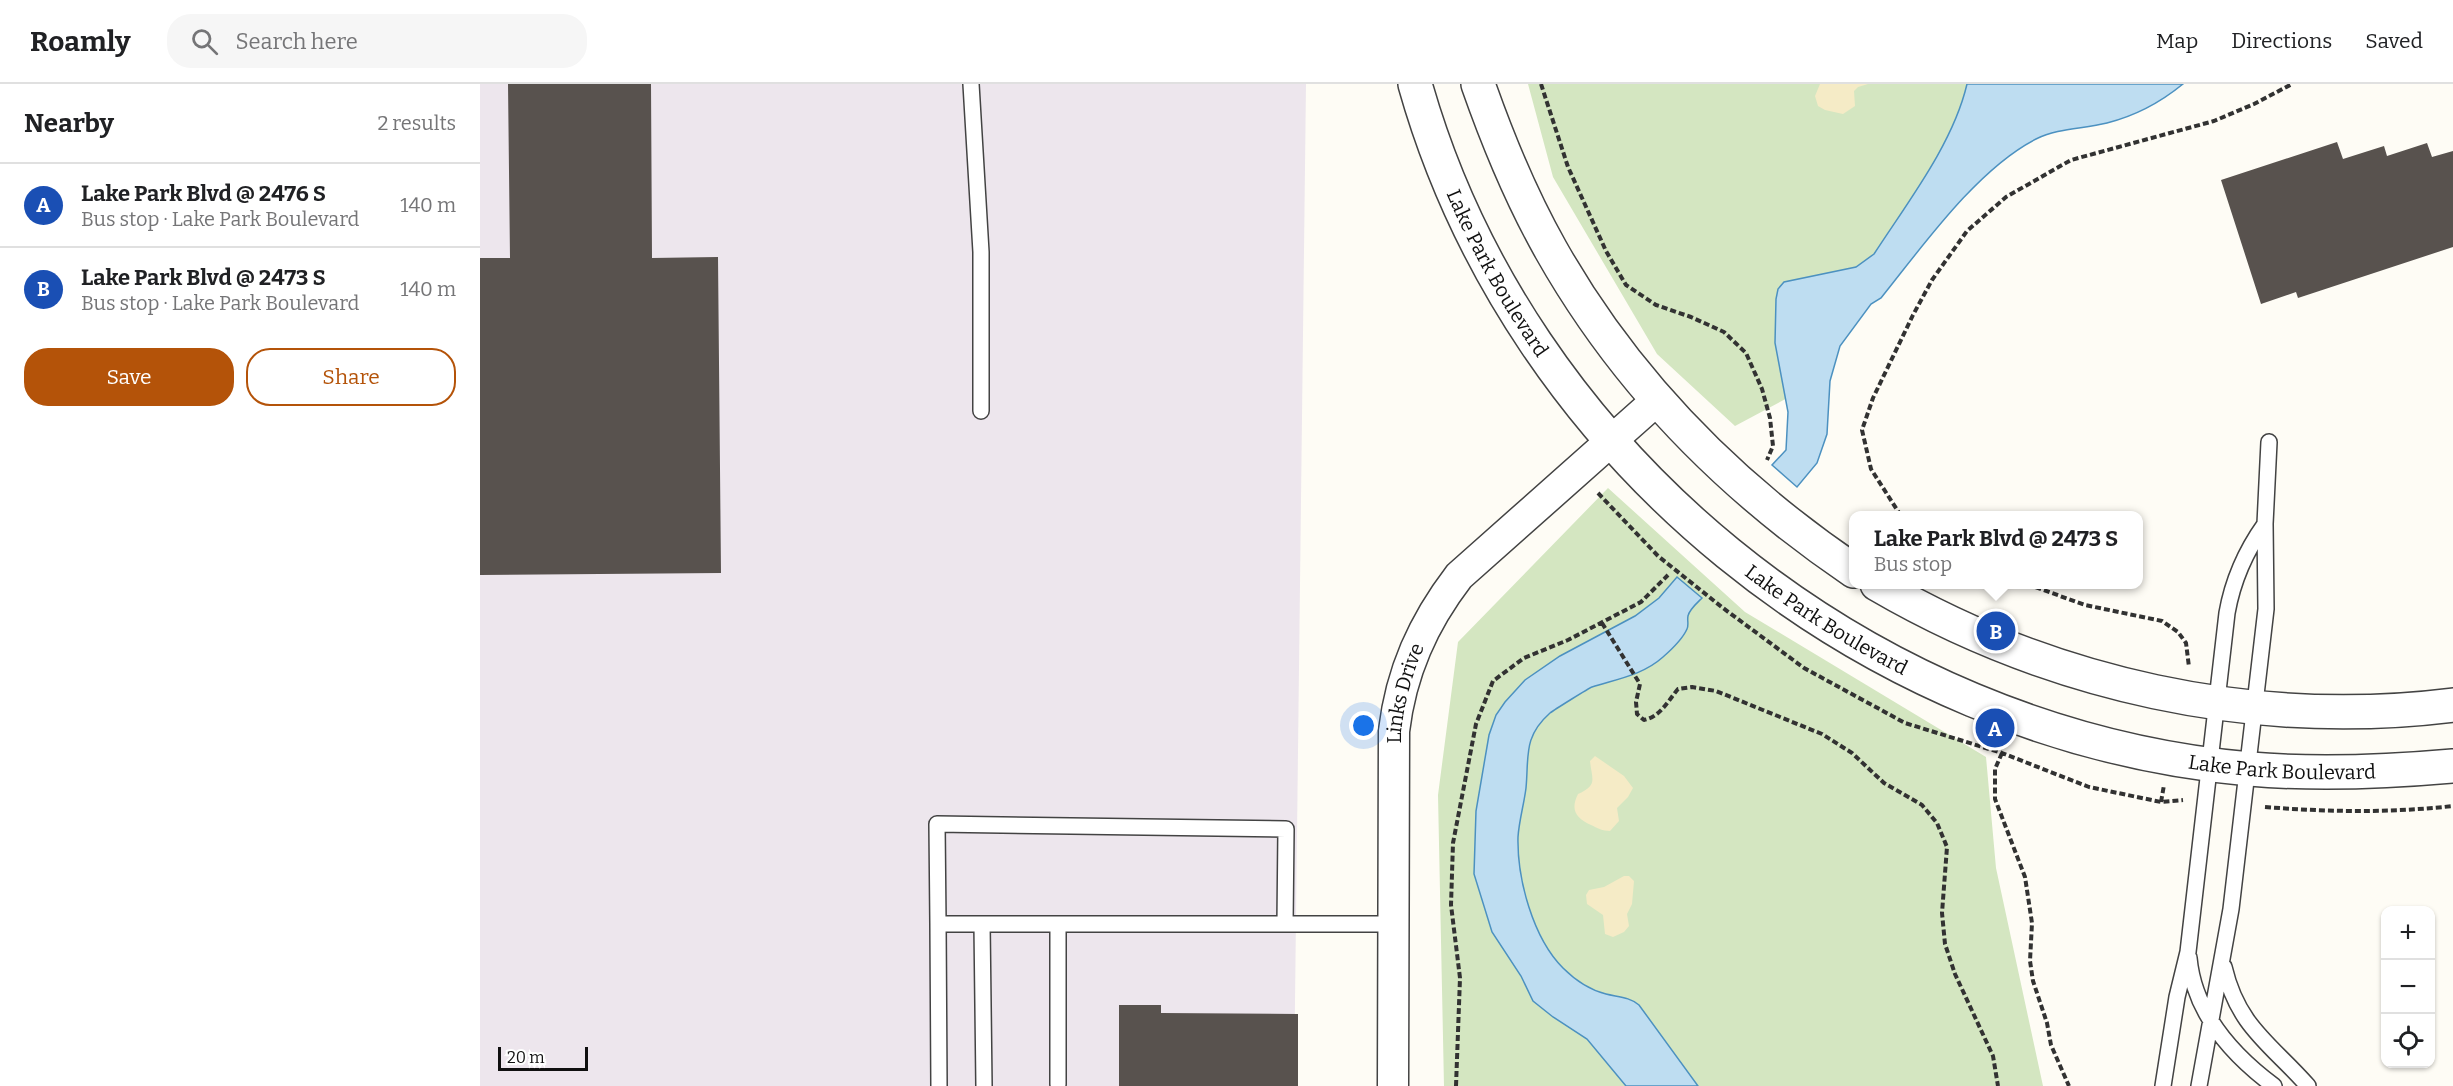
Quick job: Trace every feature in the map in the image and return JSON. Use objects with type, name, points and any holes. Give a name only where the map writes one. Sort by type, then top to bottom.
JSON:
[{"type":"street","name":"Lake Park Boulevard","points":[[1415,84],[1456,195],[1503,290],[1535,341],[1571,391],[1611,441],[1694,525],[1743,567],[1805,612],[1916,674],[1999,711],[2126,748],[2248,769],[2341,772],[2396,771],[2453,766]]},
{"type":"street","points":[[1478,84],[1502,149],[1551,250],[1615,349],[1656,400],[1693,440],[1760,501],[1813,544],[1849,568]]},
{"type":"street","name":"Links Drive","points":[[1393,1086],[1394,731],[1397,704],[1406,671],[1420,636],[1437,605],[1459,576],[1656,400]]},
{"type":"street","points":[[1885,589],[1943,620],[2055,665],[2117,684],[2217,704],[2255,708],[2346,712],[2453,705]]},
{"type":"lane","points":[[971,84],[981,252],[981,411]]},
{"type":"lane","points":[[2199,1086],[2223,962],[2255,708],[2266,599],[2265,524],[2269,442]]},
{"type":"lane","points":[[2163,1086],[2176,997],[2188,952],[2227,613],[2238,569],[2265,524]]},
{"type":"lane","points":[[939,1086],[937,824],[1286,829],[1285,924]]},
{"type":"lane","points":[[938,924],[1393,924]]},
{"type":"lane","points":[[982,924],[984,1086]]},
{"type":"lane","points":[[1058,924],[1058,1084]]},
{"type":"lane","points":[[2188,952],[2190,974],[2196,995],[2211,1023],[2243,1060],[2274,1086]]},
{"type":"lane","points":[[2223,962],[2231,990],[2244,1017],[2257,1035],[2308,1086]]},
{"type":"path","points":[[1541,84],[1568,167],[1606,250],[1626,285],[1656,305],[1691,316],[1724,332],[1746,353],[1762,389],[1770,418],[1773,446],[1767,460]]},
{"type":"path","points":[[1898,511],[1871,469],[1862,430],[1873,398],[1913,315],[1932,280],[1967,231],[2006,197],[2071,160],[2214,121],[2292,84]]},
{"type":"path","points":[[1456,1086],[1460,978],[1451,904],[1453,843],[1476,724],[1493,681],[1524,658],[1602,623],[1641,602],[1668,575]]},
{"type":"path","points":[[2039,589],[2085,605],[2162,621],[2178,632],[2186,643],[2189,669]]},
{"type":"path","points":[[1602,623],[1640,684],[1636,702],[1637,714],[1644,720],[1658,713],[1677,689],[1692,687],[1716,690],[1822,734],[1852,753],[1884,783],[1922,805],[1937,823],[1947,847],[1942,913],[1945,944],[1955,974],[1993,1056],[1998,1086]]},
{"type":"path","points":[[2002,753],[1995,770],[1995,799],[2025,878],[2032,922],[2030,961],[2033,981],[2047,1023],[2051,1045],[2068,1086]]},
{"type":"path","points":[[2161,802],[2164,781]]},
{"type":"path","points":[[2273,807],[2381,812],[2453,806]]},
{"type":"shaded area","points":[[480,84],[1306,84],[1294,1086],[480,1086]]},
{"type":"green space","points":[[1528,84],[2101,84],[1980,134],[1791,396],[1735,426],[1657,354],[1553,177]]},
{"type":"green space","points":[[1608,488],[1745,612],[1986,757],[1996,868],[2043,1086],[1444,1086],[1438,795],[1458,642]]},
{"type":"sand","points":[[1820,84],[1868,84],[1854,91],[1855,106],[1843,114],[1818,106],[1815,96]]},
{"type":"sand","points":[[1595,756],[1624,776],[1633,788],[1617,808],[1619,821],[1610,831],[1586,822],[1578,816],[1575,809],[1578,794],[1591,785],[1590,761]]},
{"type":"sand","points":[[1624,876],[1629,876],[1634,881],[1632,904],[1627,914],[1629,926],[1624,932],[1613,937],[1605,934],[1603,915],[1587,904],[1586,895],[1589,890],[1604,887]]},
{"type":"water","points":[[1967,84],[2183,84],[2166,97],[2128,116],[2107,123],[2044,135],[2014,152],[1972,189],[1881,298],[1871,304],[1840,346],[1830,381],[1827,434],[1817,463],[1797,487],[1772,465],[1786,450],[1788,412],[1775,343],[1778,289],[1784,282],[1856,267],[1874,254],[1940,151],[1951,129]]},
{"type":"water","points":[[1677,577],[1702,598],[1690,611],[1687,629],[1676,644],[1647,668],[1592,687],[1578,695],[1550,713],[1535,730],[1529,748],[1526,788],[1518,837],[1520,871],[1529,907],[1543,941],[1552,955],[1567,972],[1588,987],[1628,999],[1639,1005],[1698,1086],[1626,1086],[1587,1039],[1533,1001],[1521,976],[1492,932],[1474,874],[1476,811],[1489,735],[1496,715],[1505,702],[1525,680],[1560,656],[1635,616],[1659,598]]},
{"type":"building","points":[[508,84],[651,84],[652,258],[718,257],[721,573],[480,575],[480,258],[510,258]]},
{"type":"building","points":[[2337,142],[2343,159],[2384,146],[2387,156],[2427,143],[2432,157],[2453,151],[2453,247],[2298,298],[2296,292],[2261,304],[2221,180]]},
{"type":"building","points":[[1119,1005],[1161,1005],[1161,1013],[1298,1014],[1298,1086],[1119,1086]]},
{"type":"place","name":"Lake Park Blvd @ 2473 S","points":[[1996,631]]},
{"type":"place","name":"Lake Park Blvd @ 2476 S","points":[[1995,728]]}]
